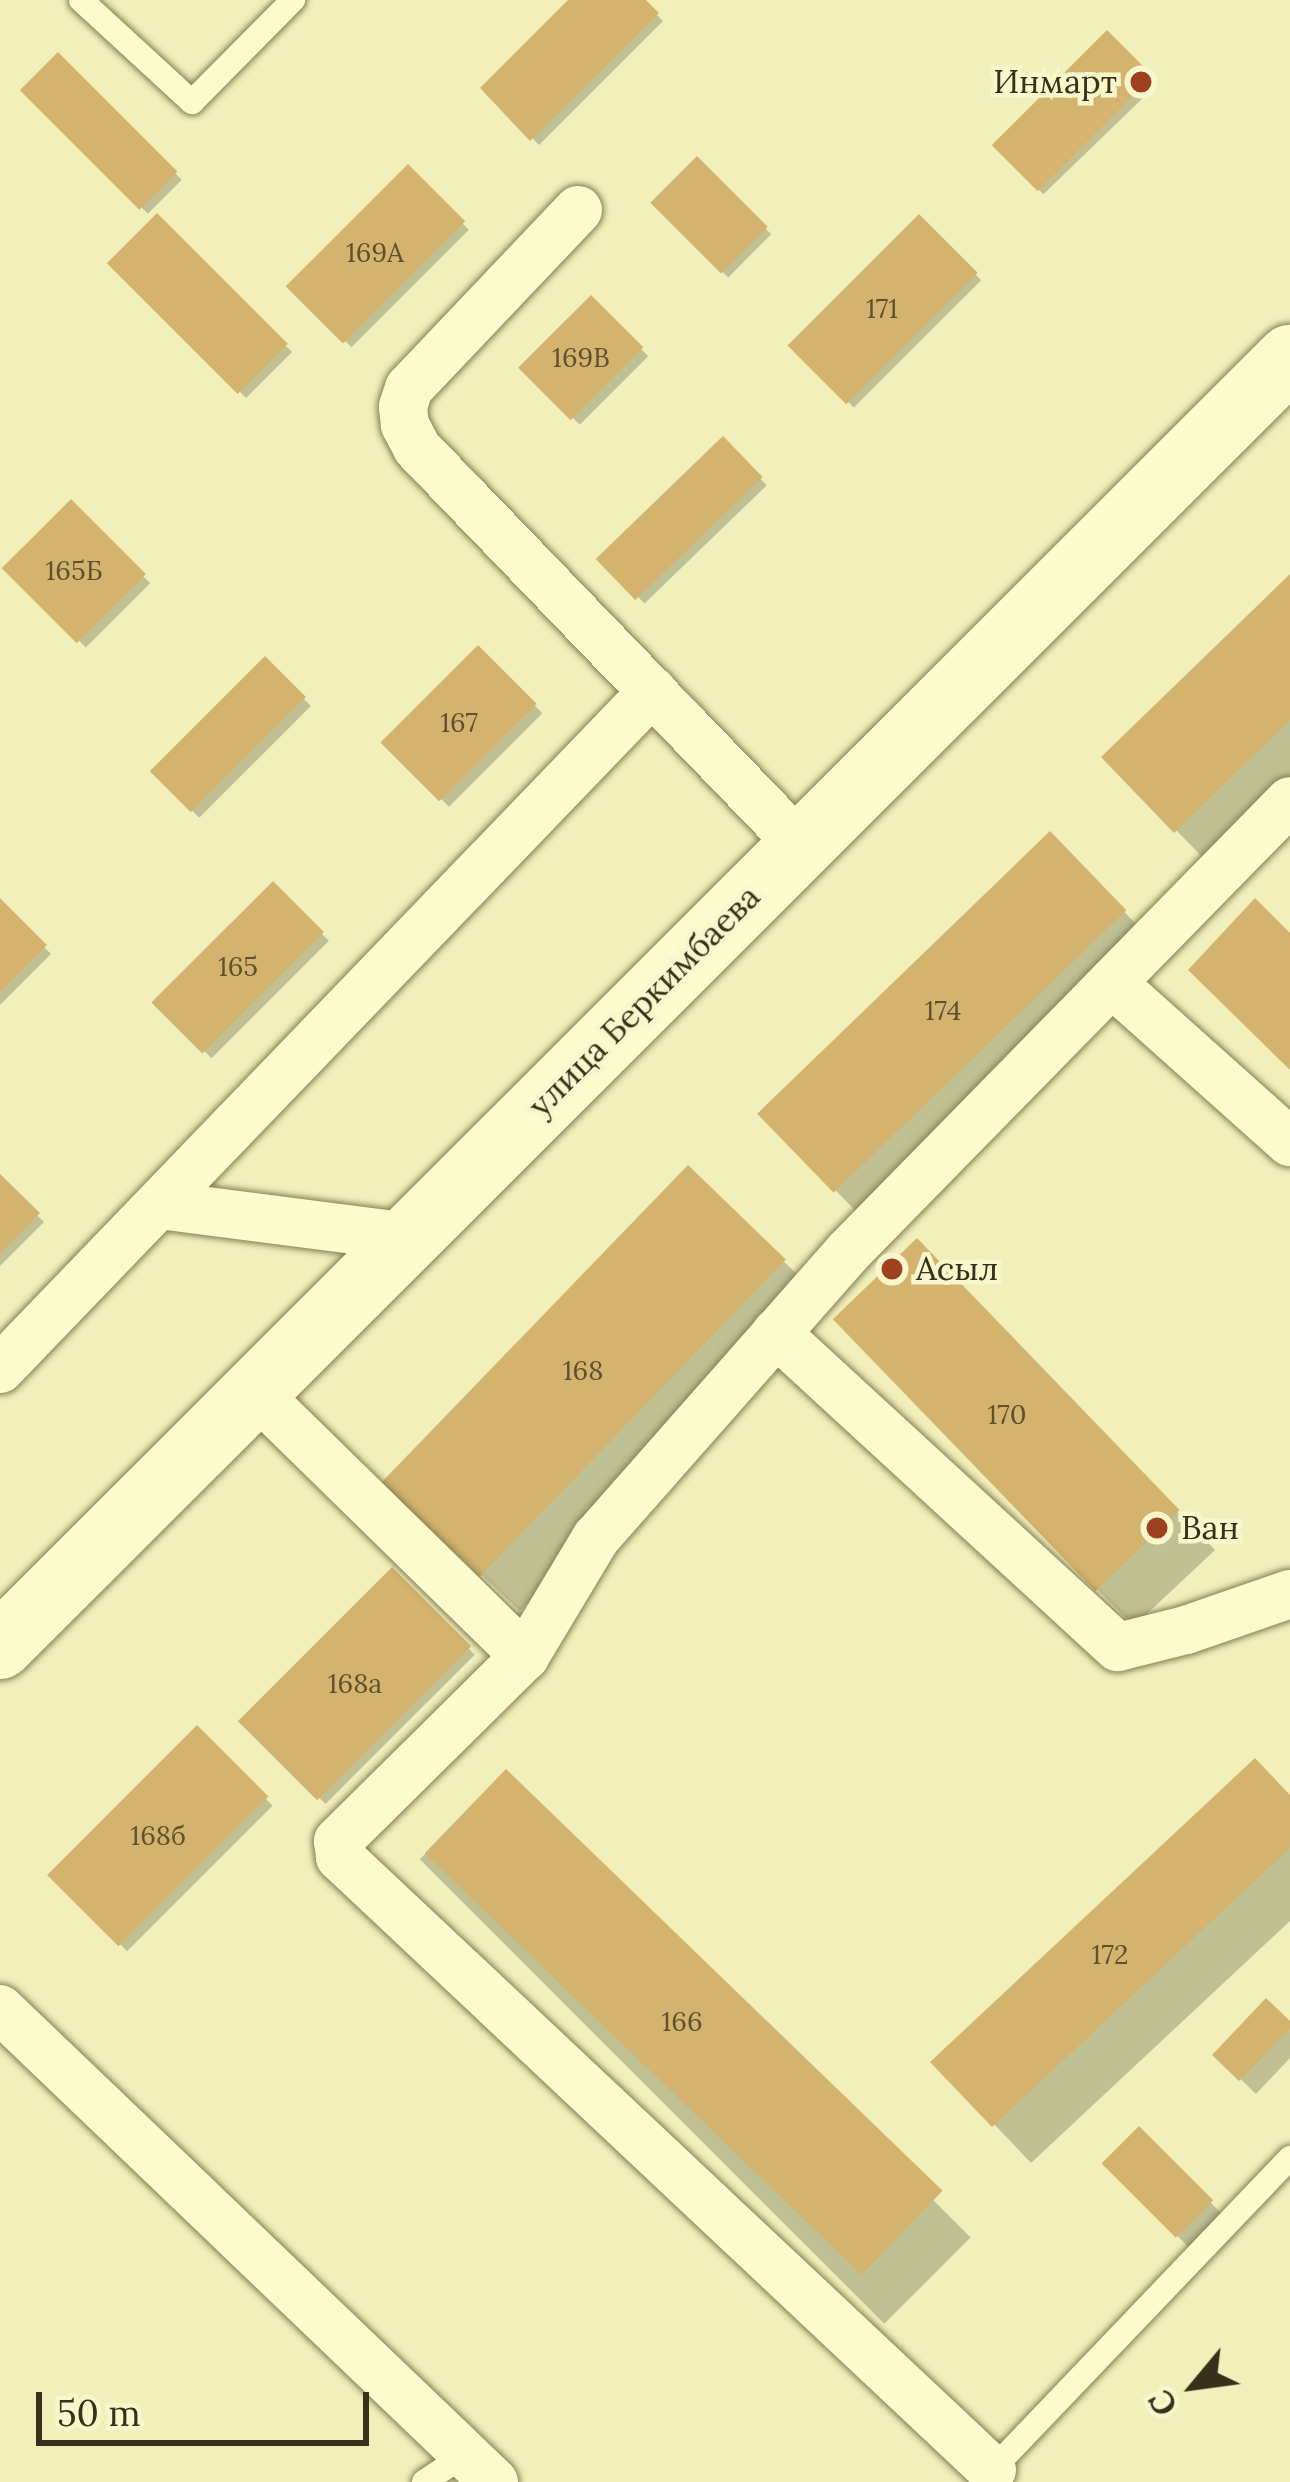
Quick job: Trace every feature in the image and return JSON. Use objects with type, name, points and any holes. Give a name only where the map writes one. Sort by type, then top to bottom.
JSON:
[{"type":"street","points":[[578,210],[410,388],[403,407],[405,425],[417,448],[800,844]]},
{"type":"street","name":"улица Беркимбаева","points":[[0,1646],[1290,358]]},
{"type":"street","points":[[0,1369],[653,692]]},
{"type":"street","points":[[986,2476],[340,1857],[338,1841],[526,1656],[596,1538],[848,1252],[1290,801]]},
{"type":"street","points":[[1112,982],[1290,1142]]},
{"type":"street","points":[[159,1205],[410,1237]]},
{"type":"street","points":[[776,1333],[1118,1646],[1186,1630],[1290,1594]]},
{"type":"street","points":[[255,1392],[526,1656]]},
{"type":"street","points":[[0,2009],[480,2468]]},
{"type":"lane","points":[[81,0],[193,102],[293,0]]},
{"type":"lane","points":[[986,2476],[1290,2158]]},
{"type":"lane","points":[[424,2482],[480,2468]]},
{"type":"building","points":[[568,0],[646,0],[659,13],[530,141],[480,88]]},
{"type":"building","points":[[1107,30],[1153,76],[1038,191],[992,145]]},
{"type":"building","points":[[58,52],[178,172],[139,210],[20,90]]},
{"type":"building","points":[[697,156],[768,227],[721,273],[650,203]]},
{"type":"building","points":[[408,164],[465,221],[343,344],[286,286]]},
{"type":"building","points":[[157,213],[288,344],[238,394],[107,263]]},
{"type":"building","points":[[919,214],[978,273],[846,404],[787,346]]},
{"type":"building","points":[[591,295],[643,347],[570,420],[518,368]]},
{"type":"building","points":[[723,436],[763,477],[635,600],[596,559]]},
{"type":"building","points":[[71,499],[146,574],[77,643],[2,568]]},
{"type":"building","points":[[1290,574],[1290,720],[1174,833],[1101,757]]},
{"type":"building","points":[[478,645],[537,704],[439,801],[380,743]]},
{"type":"building","points":[[265,656],[306,697],[191,812],[150,771]]},
{"type":"building","points":[[1050,831],[1126,910],[834,1193],[757,1114]]},
{"type":"building","points":[[273,881],[324,932],[202,1054],[151,1003]]},
{"type":"building","points":[[0,898],[47,945],[0,992]]},
{"type":"building","points":[[1255,898],[1290,933],[1290,1070],[1188,970]]},
{"type":"building","points":[[688,1165],[786,1259],[479,1577],[382,1482]]},
{"type":"building","points":[[0,1174],[40,1213],[0,1253]]},
{"type":"building","points":[[917,1238],[1180,1510],[1095,1591],[833,1319]]},
{"type":"building","points":[[392,1567],[471,1646],[317,1800],[238,1721]]},
{"type":"building","points":[[197,1725],[268,1796],[119,1946],[47,1875]]},
{"type":"building","points":[[1255,1758],[1290,1795],[1290,1848],[992,2127],[930,2062]]},
{"type":"building","points":[[506,1769],[943,2191],[861,2275],[425,1853]]},
{"type":"building","points":[[1266,1998],[1290,2021],[1290,2029],[1239,2081],[1212,2055]]},
{"type":"building","points":[[1139,2126],[1213,2200],[1176,2238],[1102,2163]]},
{"type":"place","name":"Инмарт","points":[[1141,82]]},
{"type":"place","name":"Асыл","points":[[892,1269]]},
{"type":"place","name":"Ван","points":[[1157,1528]]}]
